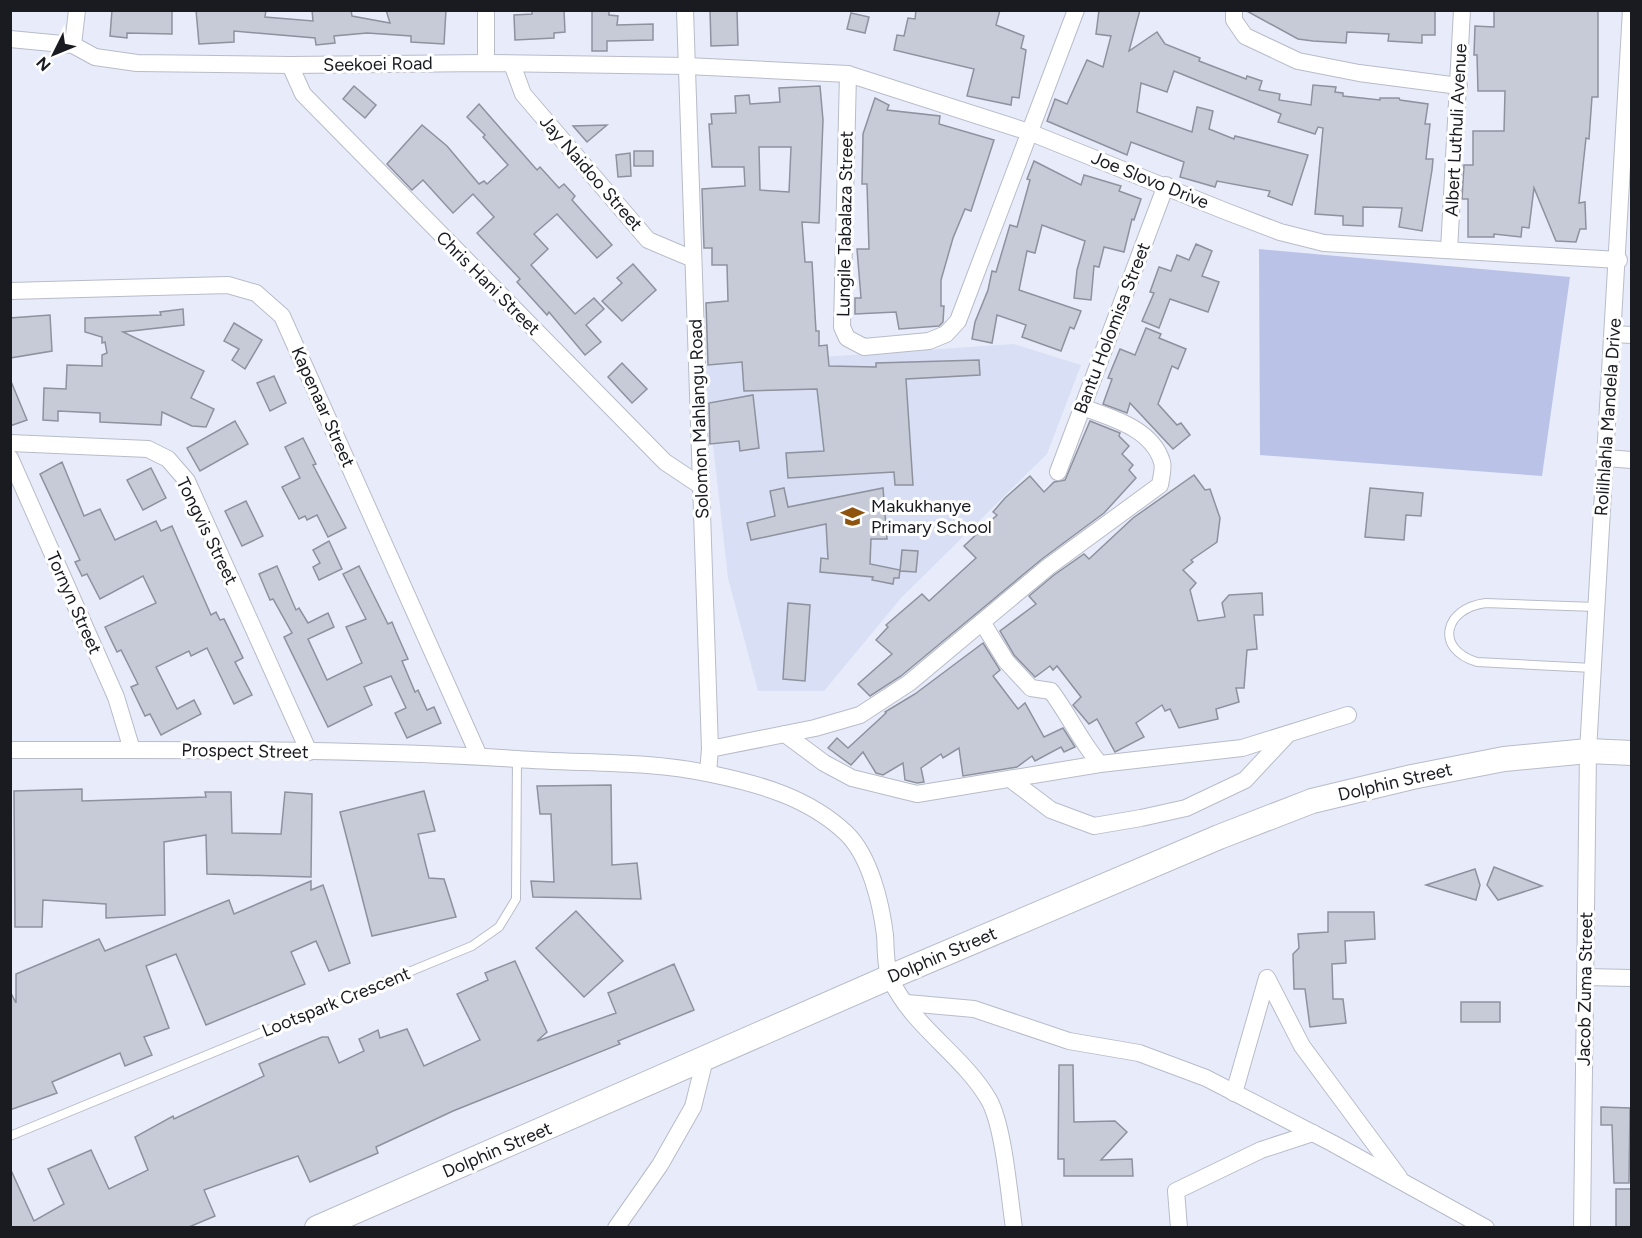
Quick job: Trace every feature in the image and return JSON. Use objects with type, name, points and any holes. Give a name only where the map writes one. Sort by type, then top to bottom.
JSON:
[{"type":"street","points":[[73,45],[77,10]]},
{"type":"street","points":[[486,10],[486,63]]},
{"type":"street","name":"Solomon Mahlangu Road","points":[[685,10],[710,749],[708,773]]},
{"type":"street","name":"Lungile Tabalaza Street","points":[[848,74],[842,327],[847,338],[864,347],[929,341],[946,334],[958,321],[1076,10]]},
{"type":"street","points":[[1234,10],[1234,20],[1245,36],[1298,61],[1359,73],[1459,86]]},
{"type":"street","name":"Albert Luthuli Avenue","points":[[1449,250],[1462,10]]},
{"type":"street","name":"Rolilhlahla Mandela Drive","points":[[1588,751],[1631,10]]},
{"type":"street","name":"Seekoei Road","points":[[10,39],[73,45],[95,57],[137,63],[290,65],[486,63],[687,66]]},
{"type":"street","name":"Jay Naidoo Street","points":[[512,64],[523,94],[595,181],[648,240],[693,259]]},
{"type":"street","name":"Chris Hani Street","points":[[290,65],[303,94],[664,462],[701,486]]},
{"type":"street","name":"Joe Slovo Drive","points":[[687,66],[848,74],[1029,132],[1280,232],[1324,243],[1618,260]]},
{"type":"street","name":"Bantu Holomisa Street","points":[[1058,472],[1166,185]]},
{"type":"street","name":"Kapenaar Street","points":[[10,291],[228,285],[256,293],[282,316],[480,756]]},
{"type":"street","points":[[1613,334],[1632,335]]},
{"type":"street","points":[[710,749],[785,734],[860,715],[909,683],[1048,567],[1160,485],[1163,463],[1151,440],[1125,423],[1082,407]]},
{"type":"street","name":"Tongvis Street","points":[[10,443],[148,449],[168,459],[187,481],[309,752]]},
{"type":"street","name":"Tornyn Street","points":[[10,458],[116,697],[132,750]]},
{"type":"street","points":[[1606,458],[1632,460]]},
{"type":"street","points":[[982,622],[1006,661],[1030,688],[1051,691],[1100,765]]},
{"type":"street","points":[[785,734],[824,763],[852,778],[917,794],[1100,765],[1242,748],[1348,715]]},
{"type":"street","points":[[1010,779],[1051,810],[1094,826],[1186,808],[1245,780],[1289,733]]},
{"type":"street","name":"Prospect Street","points":[[10,750],[309,752],[480,756],[620,763],[708,773],[772,789],[807,805],[849,836],[868,868],[883,920],[890,977]]},
{"type":"street","name":"Dolphin Street","points":[[317,1227],[890,977],[1219,837],[1312,801],[1504,759],[1588,751],[1632,753]]},
{"type":"street","name":"Jacob Zuma Street","points":[[1582,1227],[1588,751]]},
{"type":"street","points":[[890,977],[930,1034],[967,1069],[991,1103],[999,1135],[1014,1227]]},
{"type":"street","points":[[1585,977],[1632,978]]},
{"type":"street","points":[[1234,1093],[1267,978],[1302,1046],[1402,1182]]},
{"type":"street","points":[[907,1003],[974,1009],[1069,1041],[1139,1053],[1206,1078],[1486,1227]]},
{"type":"street","points":[[616,1227],[660,1165],[693,1107],[705,1059]]},
{"type":"street","points":[[1179,1227],[1176,1191],[1261,1150],[1313,1133]]},
{"type":"lane","points":[[1593,668],[1477,662],[1465,659],[1453,646],[1450,625],[1456,614],[1469,605],[1486,603],[1596,607]]},
{"type":"lane","name":"Lootspark Crescent","points":[[10,1136],[472,946],[499,927],[516,899],[517,759]]},
{"type":"shaded area","points":[[1259,249],[1570,277],[1542,476],[1260,455]]},
{"type":"shaded area","name":"Makukhanye Primary School","points":[[1014,344],[1081,365],[1047,454],[901,598],[824,691],[758,691],[728,578],[704,365]]},
{"type":"building","points":[[112,10],[172,10],[172,34],[127,33],[127,38],[110,36]]},
{"type":"building","points":[[196,10],[266,10],[265,17],[313,21],[312,10],[351,10],[352,16],[390,23],[386,10],[446,10],[444,44],[411,42],[411,36],[367,33],[334,36],[335,43],[316,45],[315,38],[234,31],[234,42],[199,44]]},
{"type":"building","points":[[532,10],[564,10],[565,32],[554,33],[554,38],[515,40],[514,15],[532,14]]},
{"type":"building","points":[[592,10],[609,10],[609,15],[618,16],[617,25],[653,24],[653,40],[607,41],[607,51],[592,51]]},
{"type":"building","points":[[710,10],[737,10],[738,45],[711,46]]},
{"type":"building","points":[[916,10],[1000,10],[996,25],[1024,36],[1021,48],[1026,50],[1019,98],[1012,97],[1011,105],[967,96],[974,69],[894,50],[897,35],[904,36],[908,18],[915,19]]},
{"type":"building","points":[[1099,10],[1140,10],[1129,51],[1157,32],[1165,44],[1200,58],[1199,61],[1246,79],[1247,76],[1262,81],[1259,90],[1280,94],[1279,100],[1311,105],[1313,85],[1336,87],[1335,92],[1343,93],[1343,96],[1380,100],[1380,98],[1399,98],[1428,104],[1425,124],[1430,124],[1426,159],[1433,159],[1422,231],[1399,227],[1402,208],[1363,207],[1363,226],[1343,225],[1343,216],[1315,214],[1323,128],[1318,127],[1315,134],[1278,122],[1281,114],[1174,71],[1167,92],[1141,83],[1137,112],[1192,132],[1197,107],[1213,111],[1209,129],[1234,139],[1235,136],[1308,155],[1292,205],[1268,196],[1270,191],[1217,181],[1215,187],[1180,177],[1184,162],[1131,142],[1127,155],[1047,121],[1055,99],[1067,104],[1087,60],[1103,67],[1111,36],[1096,34]]},
{"type":"building","points":[[1245,10],[1435,10],[1435,35],[1422,35],[1422,43],[1388,41],[1389,34],[1347,32],[1346,43],[1313,41],[1298,39]]},
{"type":"building","points":[[1494,10],[1598,10],[1598,97],[1592,97],[1589,139],[1586,138],[1579,203],[1585,202],[1586,229],[1580,229],[1576,242],[1556,241],[1534,188],[1529,228],[1522,227],[1521,237],[1494,234],[1494,237],[1468,237],[1468,199],[1462,199],[1464,165],[1473,165],[1473,131],[1504,131],[1505,91],[1478,91],[1477,55],[1474,55],[1475,26],[1494,27]]},
{"type":"building","points":[[851,13],[869,17],[865,33],[847,29]]},
{"type":"building","points":[[354,86],[376,105],[365,118],[343,99]]},
{"type":"building","points":[[820,86],[823,120],[819,223],[802,222],[805,262],[812,262],[816,331],[819,331],[819,346],[827,345],[829,366],[876,367],[876,363],[979,360],[980,375],[906,379],[913,485],[895,485],[894,472],[788,478],[786,453],[824,451],[817,389],[744,391],[742,362],[708,365],[706,303],[728,301],[727,265],[712,265],[712,248],[704,248],[702,189],[745,186],[744,167],[712,167],[709,124],[712,124],[711,114],[736,113],[735,96],[749,95],[750,104],[780,102],[779,88]],"holes":[[[759,147],[791,147],[789,192],[760,190]]]},
{"type":"building","points":[[875,98],[889,105],[887,110],[940,116],[939,124],[994,140],[971,211],[965,209],[953,238],[941,280],[941,306],[944,306],[943,322],[939,326],[899,329],[896,312],[855,314],[855,298],[861,298],[857,249],[869,249],[867,184],[862,184],[863,134]]},
{"type":"building","points":[[479,104],[537,170],[540,167],[559,188],[564,184],[575,196],[572,200],[612,245],[597,258],[557,214],[534,234],[548,249],[531,265],[575,314],[594,298],[604,309],[586,325],[601,342],[585,355],[549,312],[547,315],[517,282],[520,279],[477,233],[494,217],[473,194],[453,213],[423,180],[412,190],[387,164],[422,125],[447,146],[479,184],[484,181],[487,184],[508,165],[483,137],[485,135],[467,117]]},
{"type":"building","points":[[607,125],[587,142],[573,126]]},
{"type":"building","points":[[634,151],[653,151],[653,166],[634,166]]},
{"type":"building","points":[[630,153],[631,176],[618,177],[616,155]]},
{"type":"building","points":[[1034,161],[1081,185],[1084,175],[1121,186],[1119,191],[1141,199],[1134,220],[1132,219],[1124,252],[1104,247],[1099,267],[1094,266],[1091,300],[1074,298],[1077,270],[1085,241],[1042,225],[1035,253],[1027,251],[1019,290],[1081,311],[1074,329],[1070,327],[1061,351],[1022,337],[1026,325],[997,315],[992,343],[972,339],[975,322],[988,290],[992,271],[996,272],[1010,225],[1017,227],[1030,180],[1027,179]]},
{"type":"building","points":[[1196,244],[1212,251],[1202,276],[1219,282],[1208,312],[1170,299],[1159,328],[1142,321],[1154,293],[1150,292],[1159,267],[1171,271],[1177,255],[1189,260]]},
{"type":"building","points":[[633,264],[656,290],[622,321],[602,301],[622,283],[617,278]]},
{"type":"building","points":[[183,309],[184,325],[123,332],[204,371],[191,398],[214,409],[206,427],[192,426],[162,412],[161,425],[100,422],[100,413],[58,411],[58,421],[43,420],[44,388],[66,389],[67,365],[102,366],[102,355],[107,353],[105,342],[102,343],[102,337],[85,332],[85,318],[161,315],[160,312]]},
{"type":"building","points":[[50,315],[52,351],[10,358],[10,318]]},
{"type":"building","points":[[234,323],[262,340],[245,369],[232,360],[239,349],[224,341]]},
{"type":"building","points":[[1146,328],[1161,334],[1159,338],[1186,349],[1178,369],[1172,366],[1158,404],[1177,425],[1181,423],[1190,435],[1173,449],[1130,403],[1127,413],[1103,404],[1112,379],[1108,378],[1120,349],[1135,355]]},
{"type":"building","points":[[622,363],[647,389],[632,403],[608,377]]},
{"type":"building","points":[[274,376],[286,403],[270,411],[257,383]]},
{"type":"building","points":[[10,379],[27,420],[10,426]]},
{"type":"building","points":[[753,395],[759,448],[740,451],[739,441],[710,444],[709,403]]},
{"type":"building","points":[[235,421],[248,444],[200,471],[187,448]]},
{"type":"building","points":[[1090,421],[1120,433],[1119,436],[1129,446],[1122,454],[1133,465],[1129,470],[1136,478],[1104,513],[1042,559],[901,676],[870,696],[858,684],[892,654],[876,640],[888,627],[886,625],[922,594],[929,601],[976,558],[964,546],[997,515],[993,512],[1005,498],[1030,476],[1044,492],[1054,482],[1065,480]]},
{"type":"building","points":[[303,438],[316,464],[313,465],[346,528],[328,537],[317,515],[307,520],[305,516],[299,519],[282,487],[300,478],[285,447]]},
{"type":"building","points":[[62,462],[84,516],[100,509],[115,540],[156,521],[161,531],[172,526],[211,615],[216,612],[220,620],[224,619],[243,658],[235,662],[252,695],[234,704],[207,648],[191,656],[189,651],[156,667],[177,709],[194,700],[201,714],[161,735],[150,714],[145,716],[131,687],[138,684],[121,650],[117,652],[105,627],[156,603],[143,576],[100,599],[87,574],[82,576],[75,562],[80,560],[40,474]]},
{"type":"building","points":[[151,468],[166,498],[143,510],[127,480]]},
{"type":"building","points":[[1194,475],[1205,490],[1210,489],[1220,518],[1217,542],[1191,560],[1193,562],[1183,570],[1196,583],[1190,590],[1198,621],[1225,617],[1222,603],[1229,595],[1262,593],[1263,615],[1254,615],[1257,649],[1247,650],[1244,688],[1236,688],[1239,702],[1216,709],[1218,719],[1179,728],[1170,709],[1165,711],[1162,705],[1136,723],[1144,737],[1115,752],[1097,719],[1089,724],[1073,705],[1081,697],[1057,666],[1053,670],[1050,666],[1035,677],[1014,655],[1000,631],[1036,604],[1029,596],[1054,575],[1084,554],[1089,559],[1133,518]]},
{"type":"building","points":[[784,488],[788,507],[883,488],[887,539],[871,539],[870,564],[900,570],[899,578],[894,578],[893,584],[872,580],[873,577],[820,572],[821,558],[828,559],[826,524],[751,540],[747,523],[775,516],[770,491]]},
{"type":"building","points":[[1370,488],[1423,493],[1421,516],[1406,515],[1404,540],[1365,537]]},
{"type":"building","points":[[246,501],[263,536],[242,546],[225,511]]},
{"type":"building","points":[[329,541],[342,569],[319,580],[313,567],[320,563],[313,550]]},
{"type":"building","points":[[902,550],[918,551],[916,572],[900,571]]},
{"type":"building","points":[[277,566],[296,610],[299,608],[308,623],[328,613],[334,627],[308,639],[327,680],[362,663],[346,627],[366,619],[343,574],[359,566],[388,624],[392,622],[408,659],[402,661],[415,692],[418,690],[427,710],[434,707],[441,723],[407,738],[395,713],[406,708],[391,676],[364,687],[372,705],[328,727],[284,637],[292,633],[273,599],[270,600],[259,574]]},
{"type":"building","points":[[788,603],[810,605],[805,681],[783,679]]},
{"type":"building","points":[[983,643],[1000,670],[993,676],[1018,709],[1025,703],[1044,737],[1063,728],[1075,747],[1064,752],[1061,747],[1035,761],[1032,756],[1017,767],[963,776],[959,748],[943,758],[941,754],[921,768],[924,782],[917,783],[905,780],[903,763],[883,775],[876,773],[863,752],[851,765],[828,748],[837,738],[848,748],[885,712],[915,694]]},
{"type":"building","points":[[611,785],[612,865],[637,863],[641,899],[533,897],[531,881],[554,882],[551,814],[540,814],[537,786]]},
{"type":"building","points":[[82,789],[82,801],[206,797],[205,792],[231,792],[232,833],[281,834],[285,792],[312,794],[311,877],[207,874],[206,835],[164,842],[165,915],[106,918],[106,904],[43,900],[42,927],[15,927],[14,791]]},
{"type":"building","points":[[424,791],[435,831],[418,834],[429,878],[444,879],[456,917],[372,936],[340,812]]},
{"type":"building","points":[[1494,867],[1542,886],[1498,900],[1487,885]]},
{"type":"building","points":[[1475,869],[1480,885],[1476,900],[1426,885]]},
{"type":"building","points":[[311,881],[311,890],[323,885],[350,963],[329,971],[316,941],[291,952],[305,984],[206,1025],[176,954],[146,966],[169,1028],[144,1037],[152,1055],[125,1066],[120,1053],[52,1082],[57,1093],[10,1110],[10,991],[16,1003],[16,974],[99,939],[105,951],[229,900],[234,914]]},
{"type":"building","points":[[576,911],[623,961],[584,997],[536,948]]},
{"type":"building","points":[[1328,912],[1374,912],[1375,939],[1345,941],[1346,963],[1332,964],[1333,999],[1343,999],[1346,1023],[1310,1027],[1305,989],[1294,989],[1293,954],[1299,948],[1298,934],[1328,932]]},
{"type":"building","points":[[515,961],[547,1032],[537,1041],[616,1013],[608,993],[674,964],[694,1010],[618,1041],[620,1044],[453,1111],[376,1147],[378,1153],[310,1182],[298,1156],[204,1190],[215,1216],[189,1227],[10,1227],[10,1168],[34,1221],[64,1204],[48,1169],[91,1150],[109,1189],[148,1170],[135,1137],[173,1116],[174,1119],[264,1076],[259,1064],[322,1037],[328,1037],[339,1063],[364,1051],[359,1039],[378,1030],[380,1038],[407,1029],[424,1066],[480,1040],[457,994],[488,980],[485,973]]},
{"type":"building","points":[[1461,1002],[1500,1002],[1500,1022],[1461,1022]]},
{"type":"building","points":[[1059,1065],[1073,1065],[1074,1122],[1115,1121],[1127,1132],[1101,1160],[1132,1159],[1133,1176],[1064,1176],[1064,1159],[1058,1159]]},
{"type":"building","points":[[1601,1107],[1630,1108],[1629,1183],[1614,1183],[1612,1125],[1601,1125]]},
{"type":"building","points":[[1616,1189],[1631,1189],[1631,1227],[1616,1227]]},
{"type":"place","name":"Makukhanye Primary School","points":[[853,516]]}]
